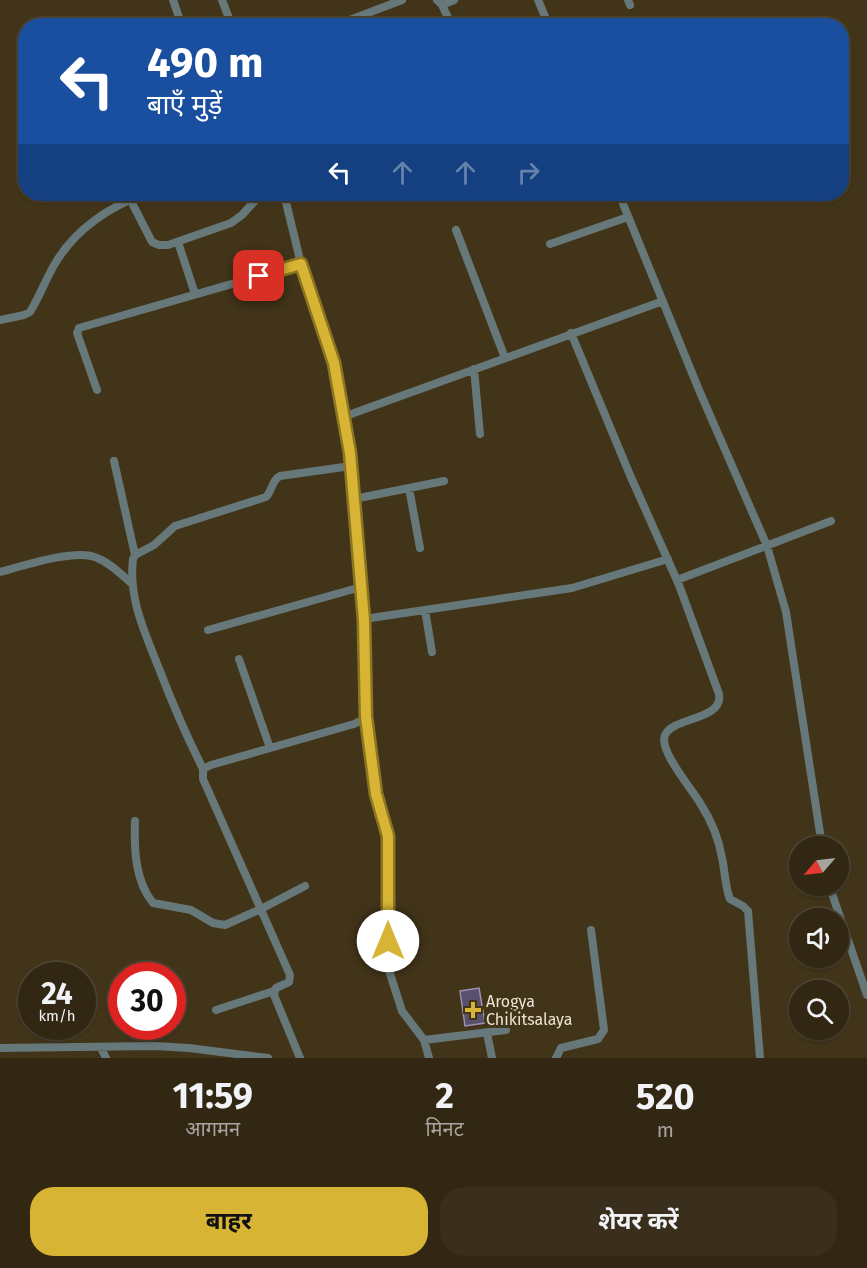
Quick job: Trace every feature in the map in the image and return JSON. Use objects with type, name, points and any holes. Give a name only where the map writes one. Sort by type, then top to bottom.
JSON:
[{"type":"street","points":[[173,0],[179,18]]},
{"type":"street","points":[[222,0],[229,18]]},
{"type":"street","points":[[355,18],[402,0]]},
{"type":"street","points":[[447,18],[439,3],[454,0]]},
{"type":"street","points":[[538,0],[546,18]]},
{"type":"street","points":[[0,320],[30,312],[57,259],[74,239],[102,214],[126,201]]},
{"type":"street","points":[[131,201],[152,242],[159,245],[178,242],[231,223],[255,201]]},
{"type":"street","points":[[286,201],[301,264],[334,363],[351,466],[364,620],[366,717],[376,794],[388,836],[388,941],[385,958],[402,1011],[424,1040],[429,1058]]},
{"type":"street","points":[[622,201],[767,546],[786,612],[820,836]]},
{"type":"street","points":[[550,244],[628,217]]},
{"type":"street","points":[[456,230],[505,358]]},
{"type":"street","points":[[178,242],[195,294]]},
{"type":"street","points":[[97,390],[77,333],[79,328],[301,264]]},
{"type":"street","points":[[344,417],[663,301]]},
{"type":"street","points":[[571,333],[677,580],[721,700],[719,705],[710,711],[669,730],[664,736],[664,742],[676,768],[701,804],[714,830],[721,852],[730,899],[748,911],[760,1058]]},
{"type":"street","points":[[474,369],[480,434]]},
{"type":"street","points":[[114,461],[135,555],[131,583],[138,612],[182,727],[204,769],[203,779],[291,978],[289,982],[274,991],[216,1010]]},
{"type":"street","points":[[135,555],[154,545],[175,526],[266,497],[276,478],[280,476],[351,466]]},
{"type":"street","points":[[354,498],[444,481]]},
{"type":"street","points":[[409,488],[420,548]]},
{"type":"street","points":[[677,580],[831,521]]},
{"type":"street","points":[[0,572],[43,560],[84,555],[94,556],[103,561],[131,583]]},
{"type":"street","points":[[364,620],[572,588],[668,559]]},
{"type":"street","points":[[208,630],[361,587]]},
{"type":"street","points":[[425,610],[432,652]]},
{"type":"street","points":[[239,659],[270,748]]},
{"type":"street","points":[[204,769],[211,765],[354,724],[366,717]]},
{"type":"street","points":[[135,821],[135,858],[148,897],[153,903],[191,910],[219,925],[261,909],[305,886]]},
{"type":"street","points":[[833,896],[867,995]]},
{"type":"street","points":[[556,1058],[561,1048],[598,1039],[604,1030],[591,930]]},
{"type":"street","points":[[274,991],[300,1058]]},
{"type":"street","points":[[424,1040],[506,1030]]},
{"type":"street","points":[[487,1033],[492,1058]]},
{"type":"street","points":[[0,1048],[35,1054],[101,1048],[189,1048],[268,1058]]},
{"type":"street","points":[[101,1048],[106,1058]]},
{"type":"building","points":[[479,988],[485,1023],[465,1026],[460,991]]},
{"type":"place","name":"Arogya Chikitsalaya","points":[[473,1010]]},
{"type":"route","points":[[259,276],[301,264],[334,363],[350,453],[364,620],[366,717],[376,794],[388,836],[388,941]]}]
